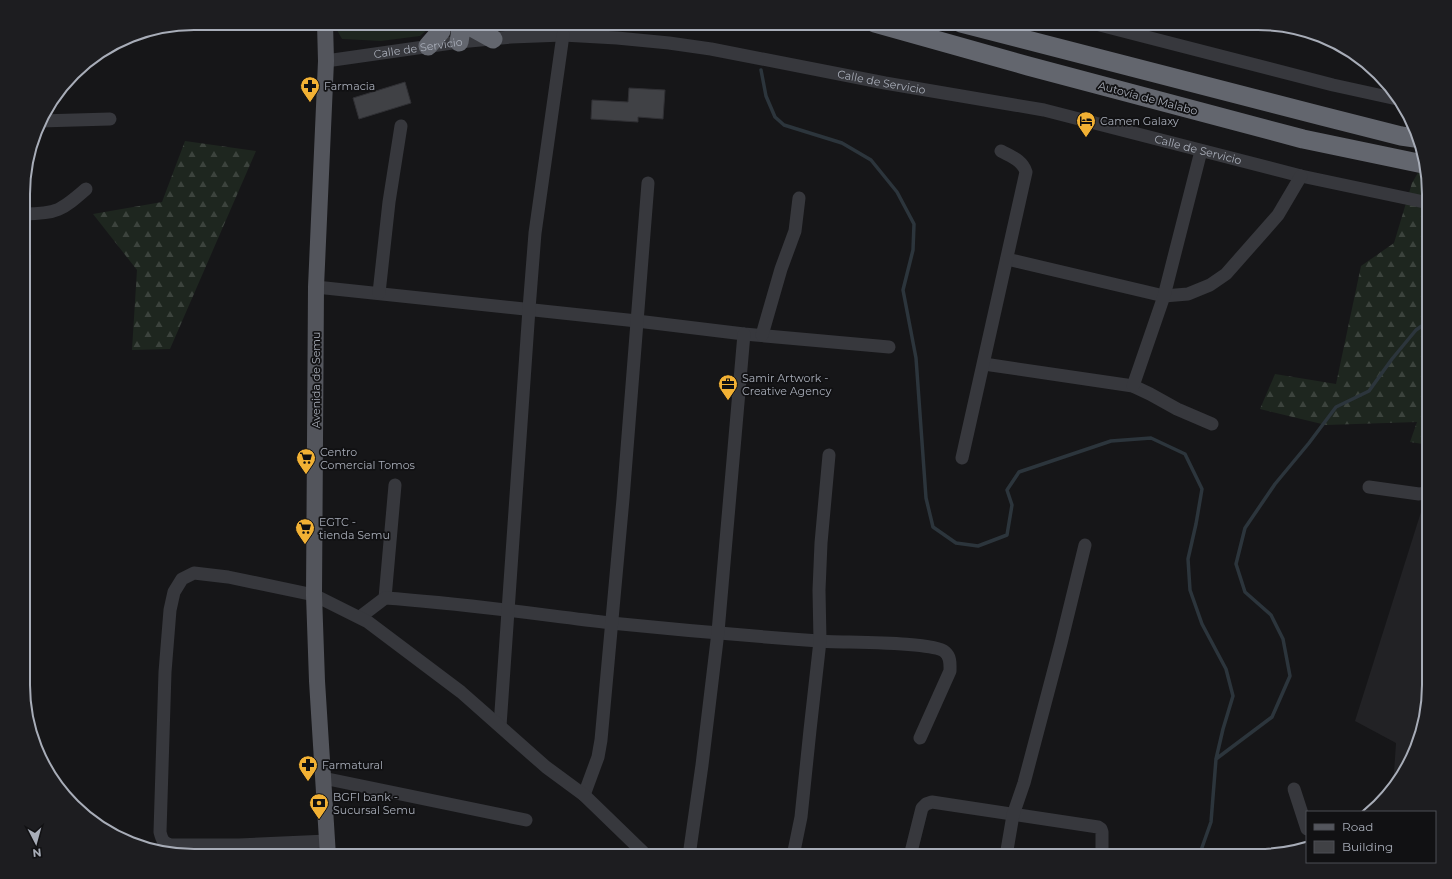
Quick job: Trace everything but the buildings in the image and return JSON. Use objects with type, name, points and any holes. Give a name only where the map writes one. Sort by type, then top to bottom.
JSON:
[{"type":"highway","points":[[428,46],[441,30]]},
{"type":"highway","points":[[459,42],[461,30]]},
{"type":"highway","points":[[477,30],[493,38]]},
{"type":"highway","name":"Autovía de Malabo","points":[[899,30],[1028,66],[1304,139],[1419,163]]},
{"type":"highway","points":[[988,30],[1322,116],[1412,137]]},
{"type":"main road","name":"Avenida de Semu","points":[[325,30],[326,61],[316,287],[314,595],[317,681],[328,849]]},
{"type":"street","points":[[1139,30],[1333,85],[1390,98]]},
{"type":"street","name":"Calle de Servicio","points":[[326,61],[493,38],[562,35],[617,38],[711,49],[885,83],[1044,110],[1301,176],[1422,202]]},
{"type":"street","points":[[500,726],[528,309],[536,226],[562,35]]},
{"type":"street","points":[[47,121],[110,119]]},
{"type":"street","points":[[379,293],[389,202],[401,126]]},
{"type":"street","points":[[962,458],[1026,172],[1020,161],[1002,151]]},
{"type":"street","points":[[1133,386],[1164,296],[1201,151]]},
{"type":"street","points":[[1007,259],[1164,296],[1188,294],[1210,285],[1226,274],[1278,215],[1301,176]]},
{"type":"street","points":[[584,795],[598,757],[600,746],[648,183]]},
{"type":"street","points":[[30,214],[44,214],[57,210],[68,205],[86,189]]},
{"type":"street","points":[[762,334],[781,269],[795,231],[799,198]]},
{"type":"street","points":[[316,287],[528,309],[744,334],[762,334],[889,347]]},
{"type":"street","points":[[690,849],[718,632],[744,334]]},
{"type":"street","points":[[984,364],[1133,386],[1177,409],[1212,424]]},
{"type":"street","points":[[795,849],[802,817],[820,641],[819,590],[821,543],[829,455]]},
{"type":"street","points":[[385,598],[395,485]]},
{"type":"street","points":[[1369,487],[1422,493]]},
{"type":"street","points":[[1007,849],[1013,815],[1024,783],[1085,545]]},
{"type":"street","points":[[328,849],[239,845],[171,845],[165,844],[162,840],[160,832],[165,672],[170,610],[174,592],[182,579],[194,573],[228,577],[314,595],[360,617],[461,692],[546,767],[584,795],[640,849]]},
{"type":"street","points":[[360,617],[385,598],[422,600],[611,623],[820,641],[924,645],[944,651],[950,660],[950,671],[920,738]]},
{"type":"street","points":[[323,778],[526,820]]},
{"type":"street","points":[[1294,789],[1306,827]]},
{"type":"street","points":[[912,849],[922,808],[926,804],[932,802],[1098,827],[1102,832],[1102,849]]},
{"type":"shaded area","points":[[1422,512],[1421,707],[1410,748],[1394,776],[1396,743],[1355,721]]},
{"type":"green space","points":[[337,30],[427,30],[420,36],[381,41],[342,39]]},
{"type":"green space","points":[[185,141],[256,151],[170,349],[132,350],[137,270],[93,214],[162,202]]},
{"type":"green space","points":[[1420,169],[1422,183],[1422,444],[1410,442],[1417,422],[1326,425],[1260,409],[1275,374],[1336,384],[1361,266],[1394,243],[1412,183]]},
{"type":"waterway","points":[[761,70],[766,96],[775,117],[784,125],[842,143],[871,160],[897,192],[914,224],[913,250],[903,290],[916,358],[926,498],[933,527],[956,543],[978,546],[1007,535],[1012,505],[1007,490],[1019,472],[1111,441],[1151,438],[1185,454],[1202,489],[1188,559],[1190,590],[1202,624],[1226,669],[1233,696],[1216,759],[1211,822],[1201,849]]},
{"type":"waterway","points":[[1216,759],[1272,717],[1290,676],[1283,639],[1271,615],[1245,592],[1236,564],[1245,528],[1275,484],[1336,407],[1369,391],[1392,359],[1416,330],[1422,326]]},
{"type":"place","name":"Farmacia","points":[[310,103]]},
{"type":"place","name":"Camen Galaxy","points":[[1086,138]]},
{"type":"place","name":"Samir Artwork - Creative Agency","points":[[728,401]]},
{"type":"place","name":"Centro Comercial Tomos","points":[[306,475]]},
{"type":"place","name":"EGTC - tienda Semu","points":[[305,545]]},
{"type":"place","name":"Farmatural","points":[[308,782]]},
{"type":"place","name":"BGFI bank - Sucursal Semu","points":[[319,820]]}]
